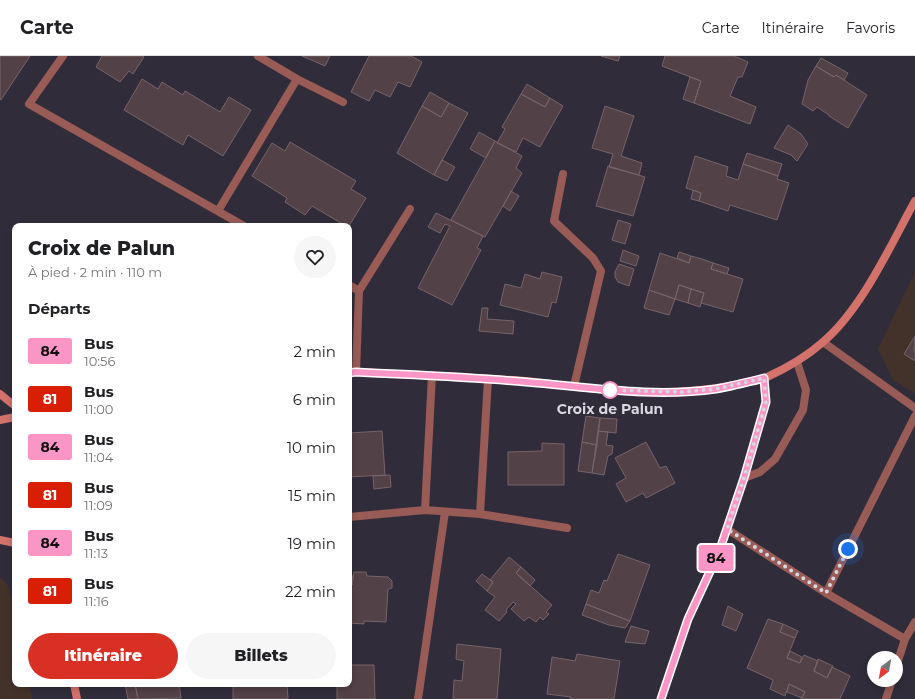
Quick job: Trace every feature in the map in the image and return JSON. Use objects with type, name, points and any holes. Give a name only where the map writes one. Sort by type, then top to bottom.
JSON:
[{"type":"street","points":[[63,56],[29,104],[239,223]]},
{"type":"street","points":[[258,56],[296,79],[343,102]]},
{"type":"street","points":[[218,211],[296,79]]},
{"type":"street","points":[[563,174],[554,221],[593,258],[601,271],[574,386]]},
{"type":"street","points":[[410,209],[359,291],[353,373],[488,379],[610,390],[682,392],[716,389],[764,378],[797,362],[823,342],[848,315],[866,289],[915,201]]},
{"type":"street","points":[[352,287],[359,291]]},
{"type":"street","points":[[823,342],[915,408]]},
{"type":"street","points":[[744,478],[760,472],[775,459],[803,410],[806,390],[797,362]]},
{"type":"street","points":[[425,510],[432,376]]},
{"type":"street","points":[[661,699],[688,619],[719,552],[744,478],[766,402],[764,378]]},
{"type":"street","points":[[480,514],[488,379]]},
{"type":"street","points":[[0,394],[12,404]]},
{"type":"street","points":[[826,593],[915,416]]},
{"type":"street","points":[[0,420],[12,418]]},
{"type":"street","points":[[352,517],[425,510],[480,514],[567,528]]},
{"type":"street","points":[[418,699],[445,512]]},
{"type":"street","points":[[727,529],[826,593],[905,639]]},
{"type":"street","points":[[0,540],[12,543]]},
{"type":"street","points":[[901,651],[905,639],[915,622]]},
{"type":"street","points":[[75,687],[77,699]]},
{"type":"street","points":[[886,699],[890,687]]},
{"type":"shaded area","points":[[915,272],[915,393],[893,380],[878,349]]},
{"type":"shaded area","points":[[0,578],[8,585],[12,604],[12,687],[30,687],[32,699],[0,699]]},
{"type":"building","points":[[0,56],[30,56],[1,100],[0,99]]},
{"type":"building","points":[[102,56],[144,57],[133,74],[129,71],[120,82],[96,67]]},
{"type":"building","points":[[302,56],[330,56],[325,66]]},
{"type":"building","points":[[369,56],[411,56],[422,62],[410,87],[398,82],[390,97],[375,90],[369,101],[351,92]]},
{"type":"building","points":[[601,56],[620,56],[618,61]]},
{"type":"building","points":[[665,56],[734,56],[748,62],[742,77],[738,77],[730,96],[756,107],[750,124],[694,103],[701,81],[662,66]]},
{"type":"building","points":[[821,58],[848,73],[844,80],[836,75],[834,77],[816,66]]},
{"type":"building","points":[[816,66],[834,77],[836,75],[867,95],[848,128],[817,107],[813,111],[802,104],[808,80]]},
{"type":"building","points":[[690,77],[701,81],[694,103],[683,99]]},
{"type":"building","points":[[142,79],[158,89],[162,82],[183,95],[185,91],[220,112],[229,97],[251,110],[223,156],[188,135],[183,145],[124,110]]},
{"type":"building","points":[[527,84],[550,98],[545,107],[521,94]]},
{"type":"building","points":[[430,92],[449,103],[441,117],[422,106]]},
{"type":"building","points":[[521,94],[545,107],[550,98],[563,106],[540,147],[523,138],[516,152],[497,143],[505,129],[502,127]]},
{"type":"building","points":[[449,103],[468,113],[434,175],[397,153],[422,106],[441,117]]},
{"type":"building","points":[[605,106],[634,116],[621,156],[642,163],[639,175],[609,167],[613,154],[592,148]]},
{"type":"building","points":[[788,125],[801,134],[808,144],[797,161],[791,155],[774,148]]},
{"type":"building","points":[[479,132],[495,141],[486,158],[470,149]]},
{"type":"building","points":[[495,141],[522,156],[516,168],[522,173],[485,237],[451,220]]},
{"type":"building","points":[[290,142],[356,181],[351,189],[366,198],[351,223],[341,223],[312,206],[305,215],[285,202],[287,198],[252,176],[272,143],[285,151]]},
{"type":"building","points":[[747,153],[782,164],[778,176],[743,164]]},
{"type":"building","points":[[695,156],[728,167],[726,176],[738,180],[743,164],[778,176],[777,179],[789,183],[777,220],[730,205],[728,211],[699,201],[701,193],[686,188]]},
{"type":"building","points":[[442,160],[455,167],[447,181],[434,175]]},
{"type":"building","points":[[608,166],[645,177],[633,216],[596,206]]},
{"type":"building","points":[[693,190],[701,193],[699,201],[691,199]]},
{"type":"building","points":[[511,191],[519,196],[510,211],[503,206]]},
{"type":"building","points":[[436,213],[483,236],[477,248],[481,250],[452,305],[418,288],[450,226],[445,224],[440,233],[428,227]]},
{"type":"building","points":[[618,220],[631,224],[625,244],[612,240]]},
{"type":"building","points":[[623,250],[639,256],[636,266],[620,261]]},
{"type":"building","points":[[679,252],[691,256],[689,263],[677,258]]},
{"type":"building","points":[[660,253],[689,263],[691,256],[702,259],[713,263],[711,269],[743,279],[733,312],[701,303],[704,293],[679,285],[675,299],[649,290]]},
{"type":"building","points":[[713,263],[729,268],[727,274],[711,269]]},
{"type":"building","points":[[619,264],[634,269],[629,286],[618,282],[615,277],[615,272]]},
{"type":"building","points":[[542,272],[562,277],[556,303],[552,302],[548,317],[500,305],[505,284],[521,288],[525,274],[540,279]]},
{"type":"building","points":[[679,285],[691,289],[688,303],[675,299]]},
{"type":"building","points":[[691,289],[704,293],[700,307],[688,303]]},
{"type":"building","points":[[649,290],[675,299],[669,315],[644,308]]},
{"type":"building","points":[[482,308],[488,308],[487,319],[514,321],[513,334],[479,331]]},
{"type":"building","points":[[915,336],[914,351],[915,361],[904,354]]},
{"type":"building","points":[[586,416],[600,418],[597,445],[582,442]]},
{"type":"building","points":[[600,418],[617,419],[616,433],[598,431]]},
{"type":"building","points":[[382,431],[385,475],[352,477],[352,433]]},
{"type":"building","points":[[598,431],[608,432],[606,445],[613,446],[612,454],[608,456],[604,475],[592,473]]},
{"type":"building","points":[[582,442],[597,445],[592,473],[578,471]]},
{"type":"building","points":[[646,442],[660,468],[666,466],[675,483],[646,498],[643,493],[626,502],[616,484],[626,478],[615,458]]},
{"type":"building","points":[[542,443],[564,444],[564,485],[508,485],[508,452],[542,451]]},
{"type":"building","points":[[390,475],[391,487],[374,489],[373,476]]},
{"type":"building","points":[[618,554],[650,565],[630,621],[586,604],[591,590],[599,593],[604,580],[607,581]]},
{"type":"building","points":[[509,557],[521,567],[516,573],[552,605],[546,612],[549,614],[543,620],[540,617],[536,622],[529,617],[524,621],[511,609],[516,604],[513,602],[499,621],[485,610],[495,597],[487,591],[493,582],[490,580]]},
{"type":"building","points":[[521,567],[535,580],[530,586],[516,573]]},
{"type":"building","points":[[354,572],[366,572],[367,576],[388,577],[392,581],[392,588],[388,589],[386,622],[364,621],[364,624],[352,623],[352,585]]},
{"type":"building","points":[[482,574],[493,582],[487,591],[476,581]]},
{"type":"building","points":[[586,604],[630,621],[625,628],[609,625],[582,615]]},
{"type":"building","points":[[728,606],[743,614],[736,631],[722,625]]},
{"type":"building","points":[[768,619],[783,624],[780,632],[795,638],[787,658],[800,663],[804,655],[818,661],[814,671],[827,678],[832,667],[850,676],[840,699],[801,699],[805,692],[789,684],[785,696],[770,689],[773,680],[747,668]]},
{"type":"building","points":[[783,624],[798,631],[795,638],[780,632]]},
{"type":"building","points":[[631,626],[649,631],[645,644],[625,642]]},
{"type":"building","points":[[457,644],[501,649],[497,699],[453,699],[454,680],[462,681],[464,661],[456,659]]},
{"type":"building","points":[[790,651],[802,657],[800,663],[787,658]]},
{"type":"building","points":[[577,654],[620,661],[614,699],[570,699],[571,697],[547,694],[552,657],[575,661]]},
{"type":"building","points":[[818,659],[833,666],[827,678],[814,671]]},
{"type":"building","points":[[352,665],[374,665],[375,699],[337,699],[337,687],[352,687]]},
{"type":"building","points":[[789,684],[805,692],[802,698],[787,692]]},
{"type":"building","points":[[126,687],[136,687],[138,699],[128,699]]},
{"type":"building","points":[[136,687],[179,687],[181,698],[138,699]]},
{"type":"building","points":[[233,687],[287,687],[288,699],[233,699]]},
{"type":"bus line","name":"84","points":[[352,373],[458,377],[610,390],[682,392],[716,389],[764,378],[766,402],[744,478],[719,552],[688,619],[661,699]]},
{"type":"place","name":"Croix de Palun","points":[[610,390]]},
{"type":"route","points":[[610,390],[682,392],[716,389],[764,378],[766,402],[744,478],[727,529],[826,593],[848,549]]}]
